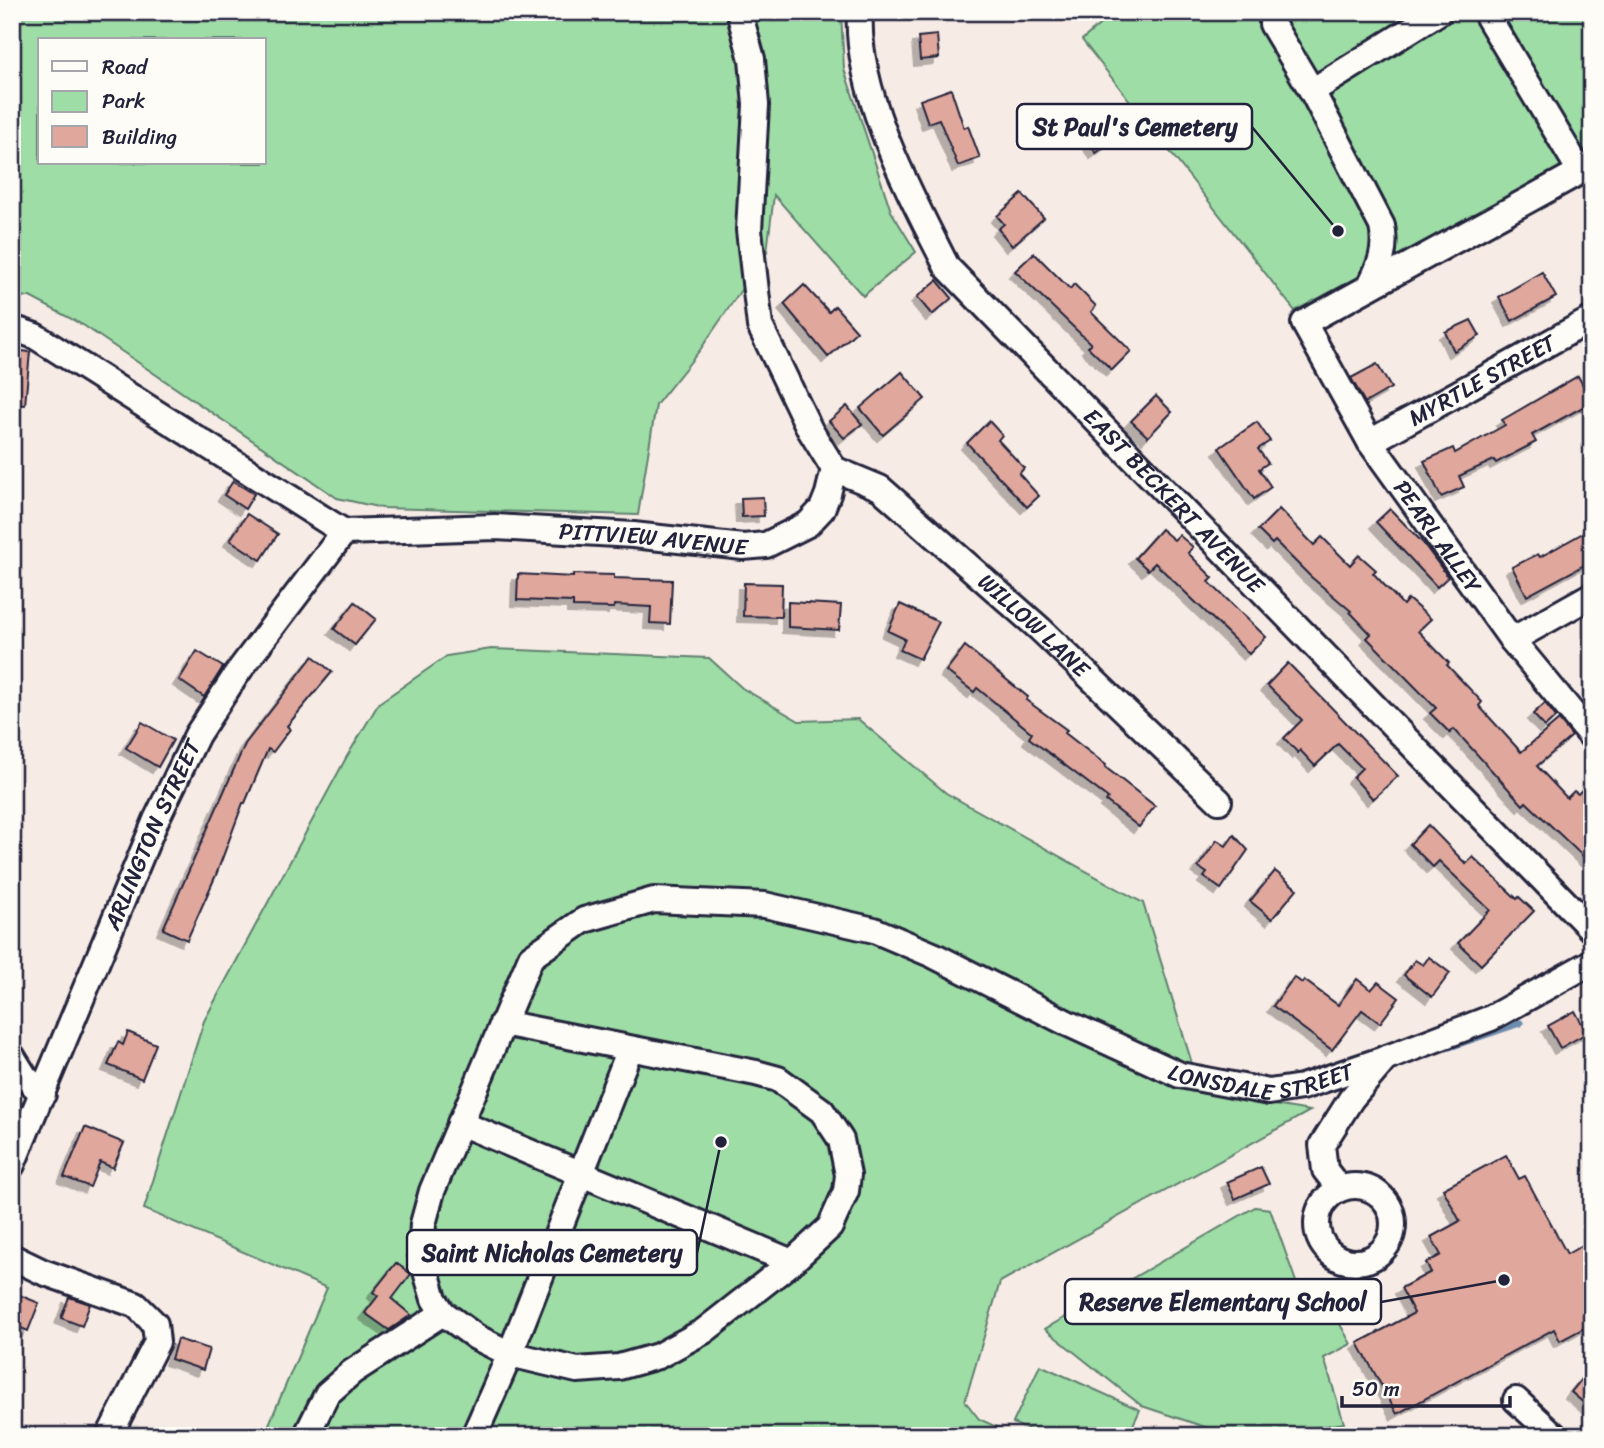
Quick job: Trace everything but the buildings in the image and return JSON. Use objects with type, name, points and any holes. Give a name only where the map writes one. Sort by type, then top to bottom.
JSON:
[{"type":"street","points":[[739,12],[752,59],[756,105],[749,230],[760,326],[810,430],[834,469]]},
{"type":"street","name":"EAST BECKERT AVENUE","points":[[860,12],[859,29],[867,76],[886,138],[904,181],[947,267],[1592,930]]},
{"type":"street","points":[[1312,91],[1438,12]]},
{"type":"street","points":[[1369,287],[1586,168],[1485,12]]},
{"type":"street","points":[[1272,24],[1312,91],[1382,226],[1385,241],[1383,255],[1369,287]]},
{"type":"street","name":"PEARL ALLEY","points":[[1369,287],[1304,323],[1370,442],[1512,640],[1592,737]]},
{"type":"street","name":"MYRTLE STREET","points":[[1370,442],[1592,319]]},
{"type":"street","points":[[12,328],[35,336],[344,532]]},
{"type":"street","name":"PITTVIEW AVENUE","points":[[344,532],[495,527],[633,535],[743,547],[766,545],[808,524],[822,509],[834,469]]},
{"type":"street","name":"WILLOW LANE","points":[[834,469],[880,488],[1040,629],[1219,801]]},
{"type":"street","name":"ARLINGTON STREET","points":[[12,1165],[156,820],[197,735],[238,672],[344,532]]},
{"type":"street","points":[[1512,640],[1592,595]]},
{"type":"street","name":"LONSDALE STREET","points":[[443,1314],[434,1299],[421,1254],[423,1224],[432,1191],[531,957],[584,920],[654,900],[765,905],[874,930],[933,955],[1069,1024],[1180,1075],[1269,1092],[1302,1087],[1491,1018],[1592,962]]},
{"type":"street","points":[[306,1436],[327,1394],[352,1372],[443,1314],[476,1337],[510,1354],[577,1370],[620,1367],[658,1356],[704,1331],[792,1262],[830,1227],[846,1191],[848,1175],[841,1140],[822,1111],[778,1079],[502,1023]]},
{"type":"street","points":[[474,1436],[510,1354],[630,1049]]},
{"type":"street","points":[[12,1056],[25,1077],[43,1094]]},
{"type":"street","points":[[1339,1188],[1325,1170],[1321,1145],[1351,1099],[1387,1058]]},
{"type":"street","points":[[460,1123],[792,1262]]},
{"type":"street","points":[[12,1257],[43,1272],[136,1306],[155,1324],[157,1342],[109,1436]]},
{"type":"street","points":[[1516,1400],[1555,1436]]},
{"type":"green space","points":[[12,12],[841,12],[844,69],[891,211],[916,252],[863,296],[774,195],[767,252],[700,350],[656,405],[638,515],[382,508],[337,498],[83,325],[30,297],[12,296]]},
{"type":"green space","points":[[1114,12],[1592,12],[1592,151],[1295,311],[1082,40]]},
{"type":"green space","points":[[491,649],[709,658],[742,688],[799,721],[858,719],[946,793],[1143,903],[1201,1093],[1310,1111],[1000,1282],[965,1401],[979,1419],[1016,1436],[264,1436],[327,1288],[144,1209],[204,1021],[346,758],[379,703],[447,656]]},
{"type":"green space","points":[[1255,1207],[1270,1209],[1305,1307],[1326,1299],[1351,1344],[1324,1358],[1344,1423],[1263,1436],[1232,1436],[1142,1406],[1045,1329]]},
{"type":"green space","points":[[1040,1365],[1140,1410],[1128,1436],[1041,1436],[1013,1423]]},
{"type":"waterway","points":[[1447,1048],[1520,1023]]},
{"type":"place","name":"St Paul's Cemetery","points":[[1338,231]]},
{"type":"place","name":"Saint Nicholas Cemetery","points":[[721,1142]]},
{"type":"place","name":"Reserve Elementary School","points":[[1504,1280]]}]
